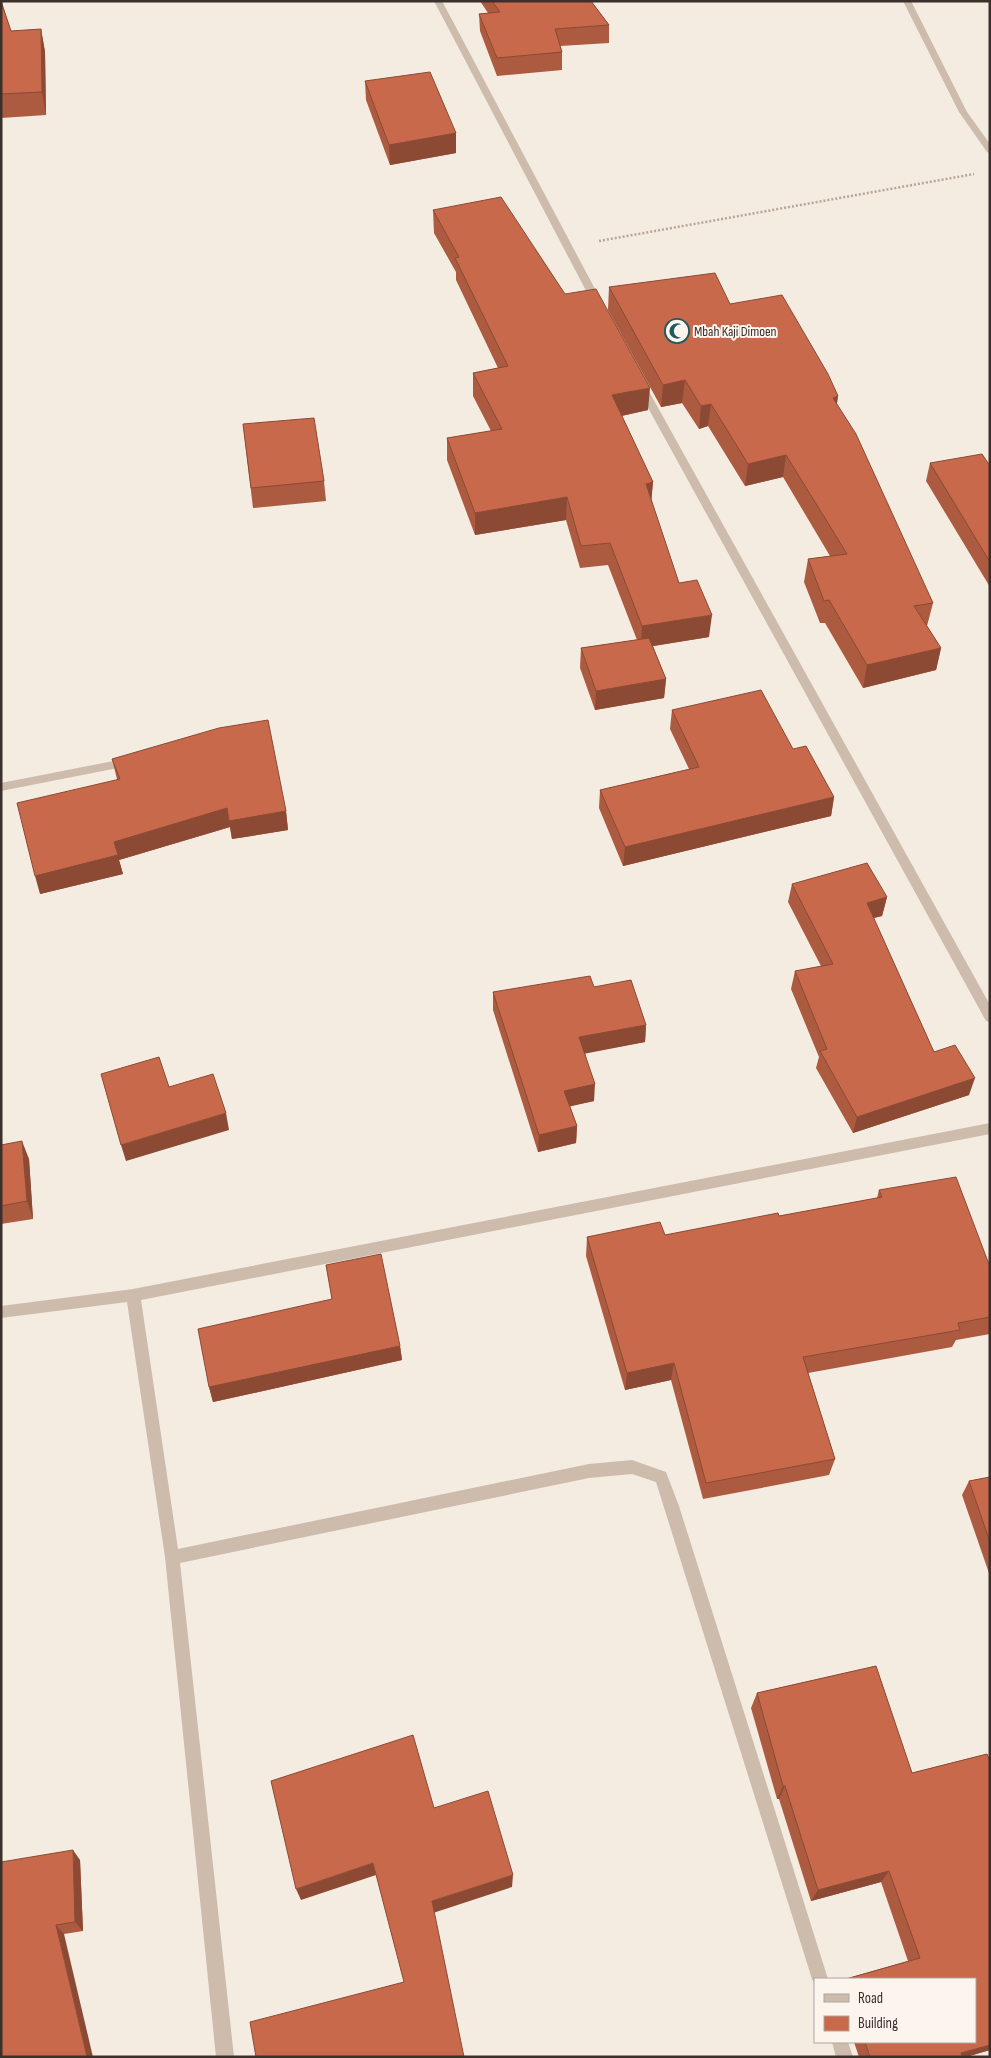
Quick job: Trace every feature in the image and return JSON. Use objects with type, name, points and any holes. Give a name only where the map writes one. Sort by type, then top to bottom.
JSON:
[{"type":"street","points":[[438,1],[604,316]]},
{"type":"street","points":[[907,1],[963,112],[990,150]]},
{"type":"street","points":[[636,376],[990,1017]]},
{"type":"street","points":[[1,787],[145,759]]},
{"type":"street","points":[[1,1312],[133,1295],[990,1128]]},
{"type":"street","points":[[133,1295],[172,1557],[225,2057]]},
{"type":"street","points":[[172,1557],[589,1471],[632,1467],[661,1477],[675,1516],[820,1978]]},
{"type":"street","points":[[840,2043],[845,2057]]},
{"type":"path","points":[[567,247],[980,173]]},
{"type":"building","points":[[1,1],[11,31],[41,29],[42,92],[1,94]]},
{"type":"building","points":[[492,1],[591,1],[609,25],[555,29],[562,52],[497,58],[479,14],[500,12]]},
{"type":"building","points":[[430,72],[456,133],[389,145],[365,81]]},
{"type":"building","points":[[501,197],[565,294],[596,289],[650,388],[612,395],[653,482],[646,484],[679,583],[697,580],[712,615],[642,626],[610,543],[581,546],[567,497],[475,513],[447,438],[502,429],[473,373],[508,366],[455,258],[459,257],[433,210]]},
{"type":"building","points":[[715,273],[730,304],[782,295],[828,374],[838,396],[833,398],[856,434],[933,603],[914,606],[941,648],[867,665],[829,600],[824,601],[808,559],[847,554],[786,455],[748,464],[711,404],[701,406],[685,380],[663,385],[609,287]]},
{"type":"building","points":[[314,418],[324,481],[251,488],[243,424]]},
{"type":"building","points":[[982,454],[990,466],[990,562],[930,463]]},
{"type":"building","points":[[649,638],[666,679],[596,691],[581,648]]},
{"type":"building","points":[[761,690],[793,749],[806,746],[834,797],[625,847],[600,790],[699,767],[672,710]]},
{"type":"building","points":[[268,720],[286,811],[229,821],[227,808],[114,842],[118,855],[35,876],[17,803],[120,779],[112,759],[219,728]]},
{"type":"building","points":[[867,863],[887,897],[867,903],[934,1052],[955,1045],[975,1078],[857,1117],[820,1051],[827,1049],[795,971],[833,964],[792,884]]},
{"type":"building","points":[[590,976],[594,987],[631,980],[646,1025],[579,1037],[595,1084],[564,1091],[577,1126],[539,1135],[493,992]]},
{"type":"building","points":[[159,1057],[169,1087],[213,1074],[226,1113],[121,1145],[101,1074]]},
{"type":"building","points":[[22,1141],[27,1201],[1,1206],[1,1145]]},
{"type":"building","points":[[956,1177],[990,1267],[990,1317],[958,1323],[960,1330],[803,1357],[835,1459],[706,1483],[674,1363],[627,1373],[587,1237],[660,1222],[665,1235],[778,1213],[779,1216],[882,1197],[879,1190]]},
{"type":"building","points":[[381,1254],[400,1346],[209,1387],[198,1329],[332,1299],[326,1265]]},
{"type":"building","points":[[990,1477],[990,1542],[969,1481]]},
{"type":"building","points":[[876,1666],[912,1773],[987,1754],[990,1762],[990,2045],[961,2053],[962,2057],[870,2057],[865,2043],[976,2043],[976,1978],[850,1978],[920,1958],[889,1871],[818,1890],[785,1786],[783,1786],[757,1693]]},
{"type":"building","points":[[413,1735],[434,1808],[488,1791],[513,1875],[432,1901],[464,2057],[256,2057],[250,2022],[404,1982],[373,1863],[296,1889],[271,1781]]},
{"type":"building","points":[[73,1850],[75,1922],[56,1925],[87,2057],[1,2057],[1,1862]]},
{"type":"place","name":"Mbah Kaji Dimoen","points":[[677,331]]}]
